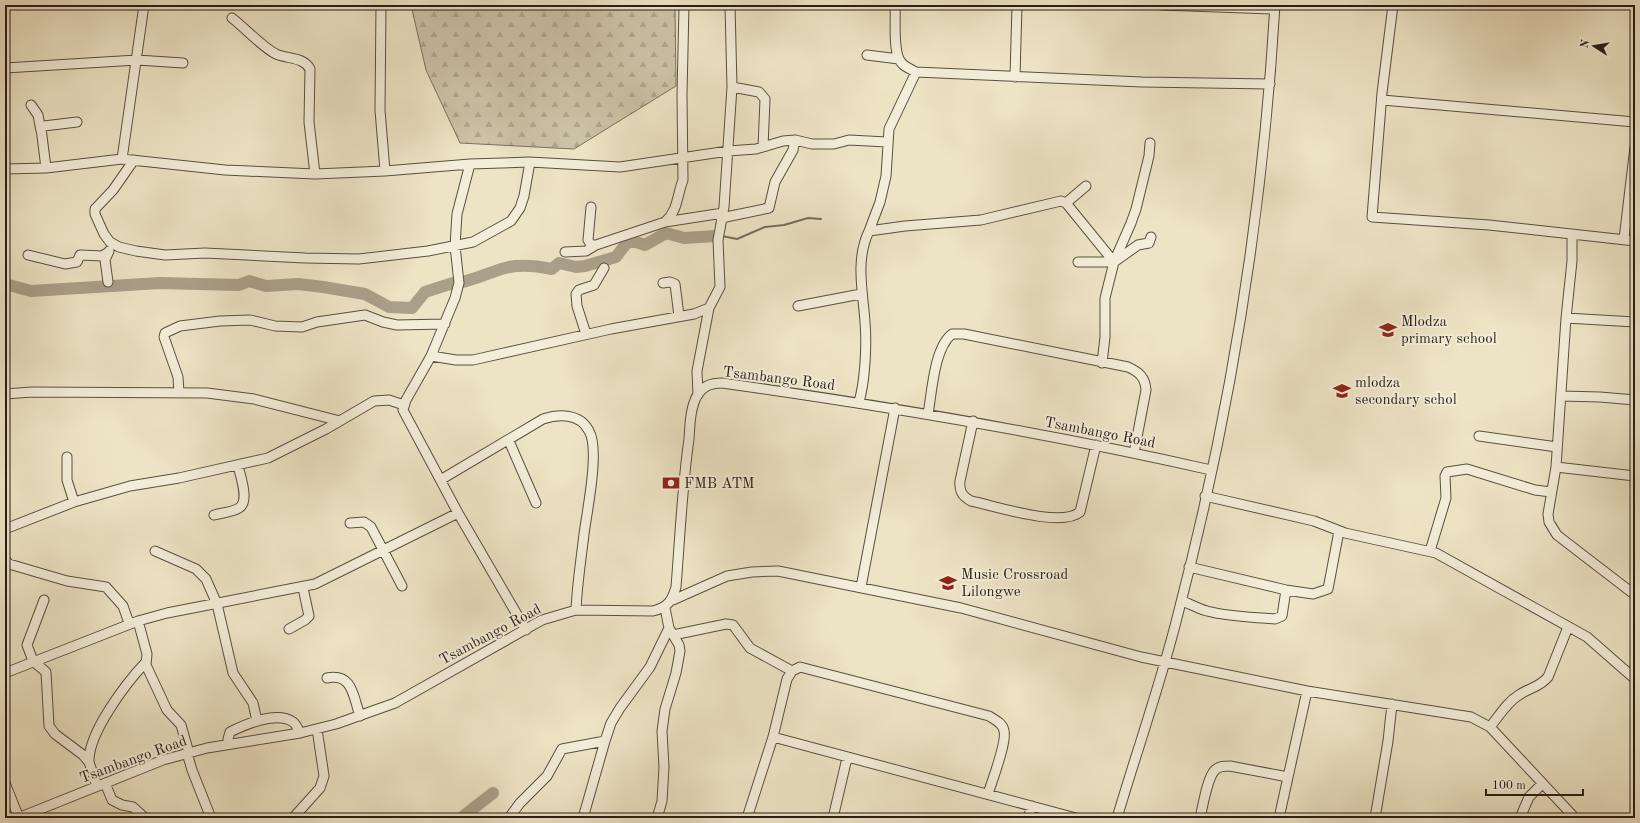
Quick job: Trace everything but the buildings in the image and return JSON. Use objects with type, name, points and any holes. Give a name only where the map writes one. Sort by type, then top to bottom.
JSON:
[{"type":"street","points":[[122,159],[144,5]]},
{"type":"street","points":[[380,5],[380,110],[385,171]]},
{"type":"street","points":[[664,222],[673,214],[676,208],[679,187],[683,180],[682,95],[684,5]]},
{"type":"street","points":[[673,600],[676,586],[685,464],[693,409],[698,395],[697,371],[709,308],[720,287],[718,240],[728,151],[732,87],[730,5]]},
{"type":"street","points":[[895,5],[896,45],[899,59],[909,69],[916,72],[1142,82],[1270,84]]},
{"type":"street","points":[[1015,77],[1017,5]]},
{"type":"street","points":[[1117,818],[1182,601],[1211,470],[1245,296],[1270,84],[1275,7],[1161,5]]},
{"type":"street","points":[[1393,5],[1382,100],[1372,217],[1488,225],[1635,241]]},
{"type":"street","points":[[232,18],[277,54],[308,64],[310,68],[309,122],[315,174]]},
{"type":"street","points":[[867,55],[899,59]]},
{"type":"street","points":[[5,68],[137,60],[183,63]]},
{"type":"street","points":[[859,402],[863,385],[865,332],[861,294],[862,249],[880,202],[886,176],[889,129],[916,72]]},
{"type":"street","points":[[732,87],[759,92],[765,99],[763,147]]},
{"type":"street","points":[[1382,100],[1635,122]]},
{"type":"street","points":[[31,105],[38,115],[46,168]]},
{"type":"street","points":[[41,131],[44,126],[77,122]]},
{"type":"street","points":[[5,169],[46,168],[122,159],[225,170],[315,174],[385,171],[470,164],[530,162],[620,167],[763,147],[783,141],[795,140],[812,144],[834,144],[849,140],[887,142]]},
{"type":"street","points":[[565,252],[586,250],[596,245],[664,222],[769,208],[775,182],[793,150],[795,140]]},
{"type":"street","points":[[1102,363],[1105,337],[1104,309],[1114,262],[1131,223],[1149,156],[1150,143]]},
{"type":"street","points":[[1624,239],[1635,147]]},
{"type":"street","points":[[119,247],[106,239],[95,214],[95,209],[113,190],[134,160]]},
{"type":"street","points":[[28,256],[69,264],[77,262],[80,255],[102,256],[112,248],[119,247],[165,255],[205,253],[360,259],[455,246],[473,242],[511,221],[520,208],[524,196],[530,162]]},
{"type":"street","points":[[470,164],[457,214],[455,246],[458,283],[455,298],[430,356],[404,405],[405,415],[442,479],[458,513],[526,630]]},
{"type":"street","points":[[869,231],[912,225],[981,220],[1056,202],[1066,202],[1086,186]]},
{"type":"street","points":[[1066,202],[1114,262]]},
{"type":"street","points":[[591,207],[588,240],[591,244],[596,245]]},
{"type":"street","points":[[1572,235],[1572,261],[1566,318],[1562,396],[1556,467],[1548,514],[1549,522],[1557,535],[1635,595]]},
{"type":"street","points":[[1078,262],[1114,262],[1138,245],[1149,242],[1151,237]]},
{"type":"street","points":[[107,253],[105,260],[108,282]]},
{"type":"street","points":[[586,334],[577,306],[576,294],[580,290],[594,285],[604,268]]},
{"type":"street","points":[[663,283],[670,282],[675,284],[679,316]]},
{"type":"street","points":[[798,306],[861,294]]},
{"type":"street","points":[[430,356],[456,360],[473,360],[586,334],[679,316],[709,308]]},
{"type":"street","points":[[179,393],[178,377],[164,336],[165,333],[180,326],[220,321],[250,320],[275,326],[302,327],[317,322],[365,315],[383,322],[397,325],[445,324]]},
{"type":"street","points":[[1566,318],[1635,322]]},
{"type":"street","points":[[928,414],[940,353],[944,343],[952,334],[964,334],[1132,369],[1142,376],[1145,382],[1146,390],[1134,452]]},
{"type":"street","name":"Tsambango Road","points":[[698,395],[706,386],[722,383],[859,402],[973,421],[1134,452],[1211,470]]},
{"type":"street","points":[[5,394],[32,392],[207,394],[254,399],[340,421]]},
{"type":"street","points":[[1562,396],[1635,400]]},
{"type":"street","points":[[5,529],[74,502],[130,486],[179,478],[268,458],[282,452],[374,402],[389,400],[404,405]]},
{"type":"street","points":[[861,587],[895,408]]},
{"type":"street","points":[[442,479],[509,441],[543,419],[559,416],[573,417],[586,426],[592,438],[592,467],[576,610]]},
{"type":"street","points":[[973,421],[960,481],[960,487],[965,498],[971,501],[1050,518],[1076,515],[1080,512],[1096,445]]},
{"type":"street","points":[[1479,436],[1557,447]]},
{"type":"street","points":[[509,441],[536,503]]},
{"type":"street","points":[[67,457],[67,480],[74,502]]},
{"type":"street","points":[[214,515],[239,508],[244,502],[238,465]]},
{"type":"street","points":[[1556,467],[1635,476]]},
{"type":"street","points":[[1430,551],[1446,498],[1445,476],[1447,472],[1467,469],[1535,490],[1551,492]]},
{"type":"street","points":[[1205,496],[1314,521],[1339,531],[1430,551],[1458,563],[1591,640],[1635,679]]},
{"type":"street","points":[[5,673],[134,622],[167,613],[303,588],[327,580],[383,550],[458,513]]},
{"type":"street","points":[[350,523],[360,522],[368,524],[402,586]]},
{"type":"street","points":[[1189,568],[1286,590],[1313,594],[1328,589],[1339,531]]},
{"type":"street","points":[[155,551],[202,573],[217,604],[232,669],[253,702],[257,722]]},
{"type":"street","points":[[5,560],[9,564],[62,579],[106,587],[123,606],[134,622],[147,654],[146,662],[162,700],[167,710],[181,726],[192,770],[211,818]]},
{"type":"street","points":[[657,818],[662,801],[664,767],[662,731],[680,651],[679,645],[671,632],[665,608],[673,600],[722,578],[752,572],[778,571],[961,608],[1141,657],[1307,691],[1471,717],[1490,728],[1575,818]]},
{"type":"street","points":[[289,629],[309,616],[303,588]]},
{"type":"street","points":[[1182,601],[1196,606],[1201,610],[1213,613],[1275,620],[1282,616],[1286,590]]},
{"type":"street","points":[[44,600],[28,642],[33,661],[46,672],[47,720],[51,731],[77,749],[89,762],[101,785],[112,800],[122,805],[133,807],[145,818]]},
{"type":"street","name":"Tsambango Road","points":[[18,818],[164,760],[228,744],[300,733],[360,716],[395,702],[542,620],[576,610],[653,612],[665,608]]},
{"type":"street","points":[[671,632],[726,624],[733,625],[750,648],[792,671]]},
{"type":"street","points":[[1490,728],[1512,700],[1526,690],[1543,683],[1548,678],[1568,627]]},
{"type":"street","points":[[583,818],[605,741],[620,708],[650,668],[671,632]]},
{"type":"street","points":[[89,762],[92,744],[113,705],[131,678],[146,662]]},
{"type":"street","points":[[747,818],[773,737],[787,679],[792,671],[800,667],[989,716],[999,722],[1004,730],[1004,741],[988,794]]},
{"type":"street","points":[[327,678],[338,676],[344,678],[349,684],[360,716]]},
{"type":"street","points":[[1279,818],[1307,691]]},
{"type":"street","points":[[1375,818],[1388,741],[1392,704]]},
{"type":"street","points":[[228,744],[230,732],[257,722],[277,718],[286,719],[295,723],[300,733]]},
{"type":"street","points":[[293,818],[320,788],[323,782],[324,776],[317,729]]},
{"type":"street","points":[[773,737],[1076,818]]},
{"type":"street","points":[[509,818],[520,803],[547,776],[562,749],[605,741]]},
{"type":"street","points":[[833,818],[847,758]]},
{"type":"street","points":[[1200,818],[1210,777],[1215,770],[1222,766],[1230,766],[1288,777]]},
{"type":"street","points":[[5,783],[18,818]]},
{"type":"street","points":[[1520,818],[1529,797],[1542,784]]},
{"type":"street","points":[[1028,818],[1032,806]]},
{"type":"green space","points":[[411,5],[675,5],[676,86],[574,149],[460,143],[426,70]]},
{"type":"waterway","points":[[722,236],[737,239],[765,227],[784,225],[808,218],[821,219]]},
{"type":"waterway","points":[[462,282],[516,266],[552,269],[559,263],[576,267],[585,266],[616,257],[629,242],[636,242],[645,245],[666,233],[684,238],[716,236]]},
{"type":"waterway","points":[[5,284],[31,291],[160,283],[239,285],[249,281],[266,286],[298,284],[323,287],[365,294],[389,307],[412,308],[425,292],[453,283]]},
{"type":"waterway","points":[[461,818],[493,793]]},
{"type":"place","name":"Mlodza primary school","points":[[1388,330]]},
{"type":"place","name":"mlodza secondary schol","points":[[1342,391]]},
{"type":"place","name":"FMB ATM","points":[[671,483]]},
{"type":"place","name":"Music Crossroad Lilongwe","points":[[948,583]]}]
